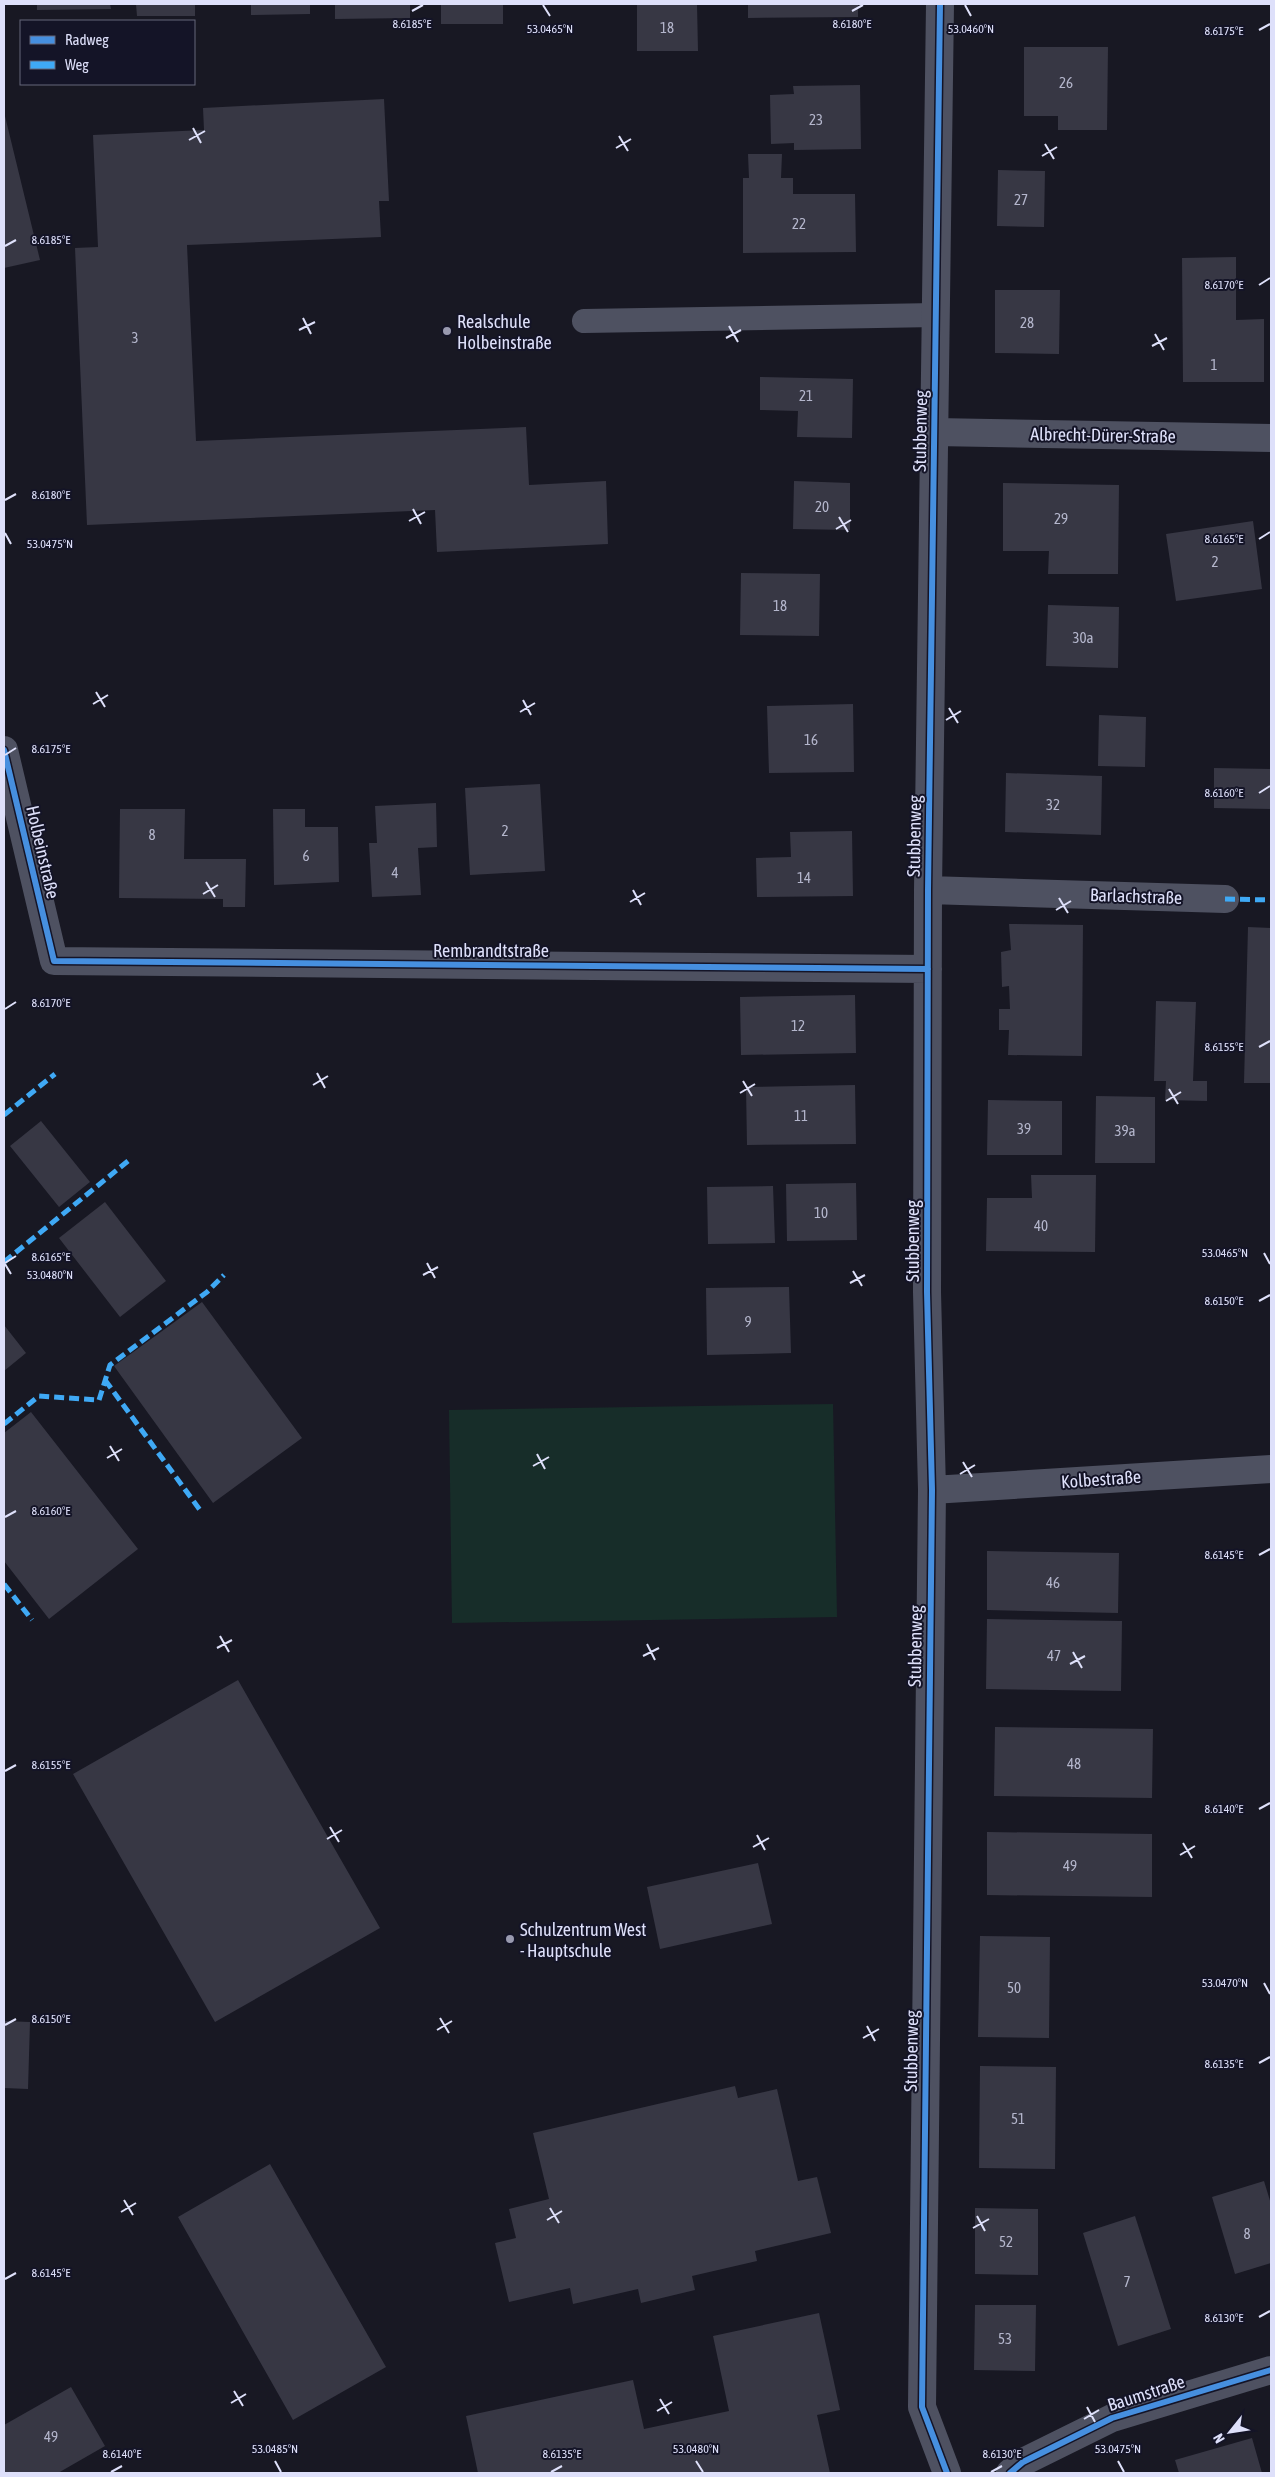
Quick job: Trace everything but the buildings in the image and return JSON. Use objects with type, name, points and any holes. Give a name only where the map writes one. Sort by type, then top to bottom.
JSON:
[{"type":"street","name":"Stubbenweg","points":[[940,4],[928,890],[927,1292],[932,1490],[922,2407],[947,2473]]},
{"type":"street","name":"Albrecht-Dürer-Straße","points":[[935,432],[1271,438]]},
{"type":"street","name":"Holbeinstraße","points":[[4,750],[54,962]]},
{"type":"street","name":"Barlachstraße","points":[[928,890],[1225,899]]},
{"type":"street","name":"Rembrandtstraße","points":[[54,962],[928,969]]},
{"type":"street","name":"Kolbestraße","points":[[932,1490],[1271,1468]]},
{"type":"street","name":"Baumstraße","points":[[1010,2473],[1023,2462],[1112,2418],[1271,2370]]},
{"type":"lane","points":[[584,321],[936,315]]},
{"type":"green space","points":[[833,1404],[837,1617],[452,1623],[449,1410]]},
{"type":"marked path","points":[[1225,899],[1271,900]]},
{"type":"marked path","points":[[4,1115],[55,1074]]},
{"type":"marked path","points":[[4,1262],[128,1161]]},
{"type":"marked path","points":[[4,1424],[39,1396],[99,1400],[110,1365],[207,1292],[224,1275]]},
{"type":"marked path","points":[[105,1380],[200,1510]]},
{"type":"marked path","points":[[4,1584],[32,1620]]},
{"type":"cycle path","points":[[940,4],[928,890],[927,1292],[932,1490],[922,2407],[947,2473]]},
{"type":"cycle path","points":[[4,750],[54,961],[928,969]]},
{"type":"cycle path","points":[[1010,2473],[1023,2462],[1112,2418],[1271,2370]]},
{"type":"place","name":"Realschule Holbeinstraße","points":[[447,331]]},
{"type":"place","name":"Schulzentrum West - Hauptschule","points":[[510,1939]]}]
